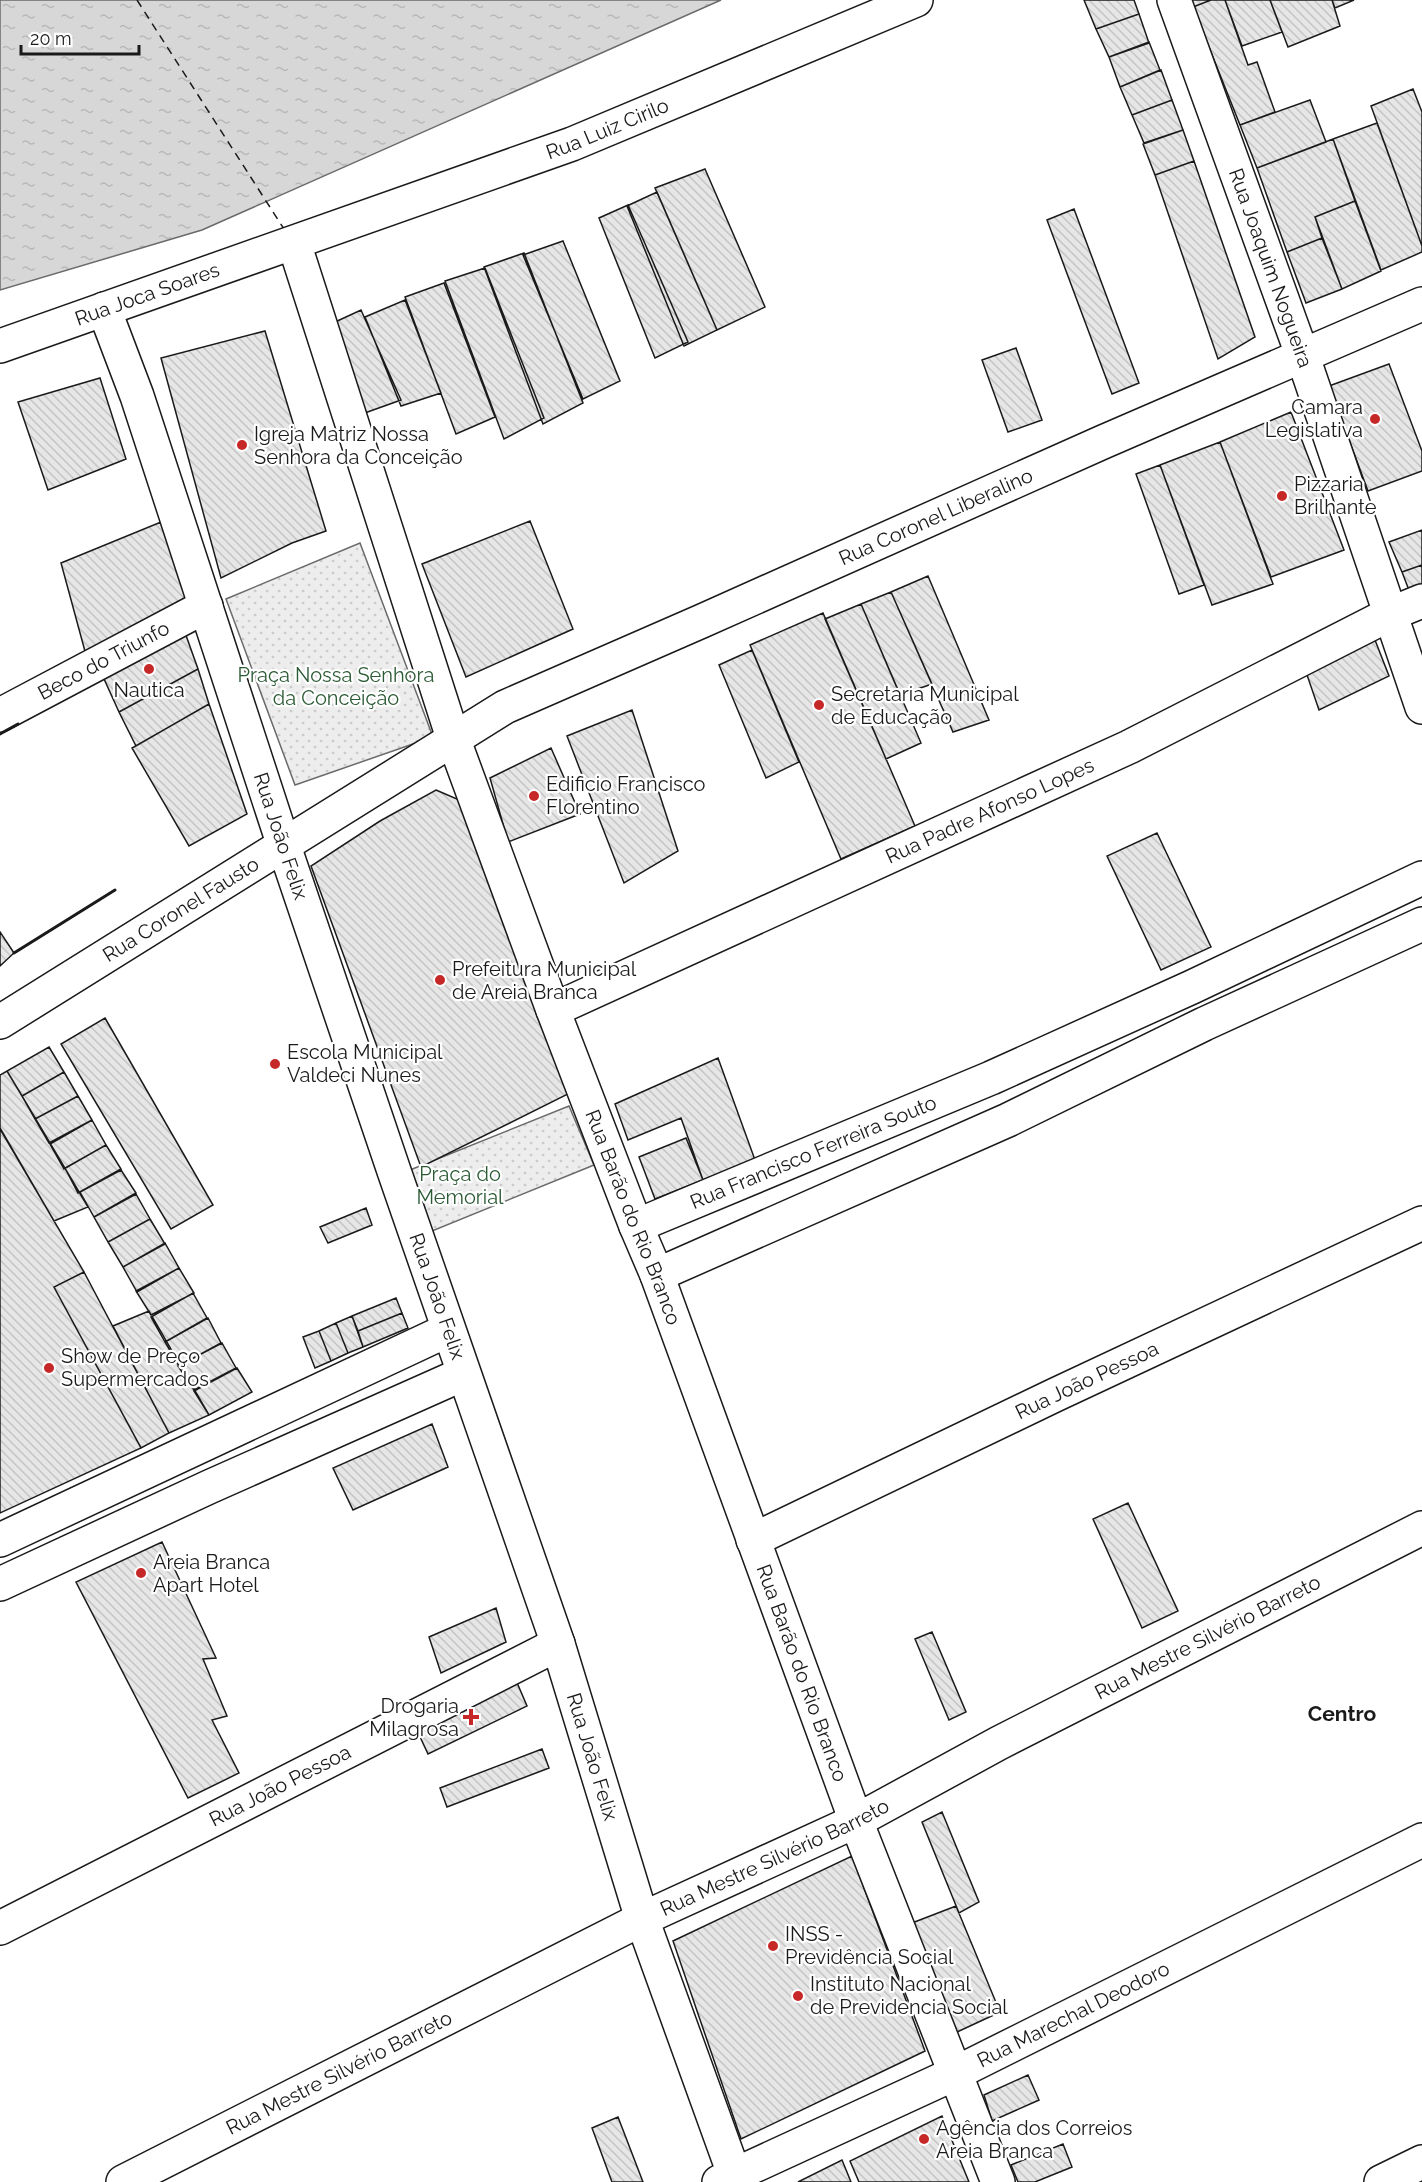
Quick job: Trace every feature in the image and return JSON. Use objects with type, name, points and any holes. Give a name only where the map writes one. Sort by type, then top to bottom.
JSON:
[{"type":"street","name":"Rua Luiz Cirilo","points":[[294,243],[572,144],[915,0]]},
{"type":"street","name":"Rua Joaquim Nogueira","points":[[1174,0],[1303,357],[1422,707]]},
{"type":"street","name":"Rua Joca Soares","points":[[0,346],[294,243]]},
{"type":"street","name":"Rua Barão do Rio Branco","points":[[294,243],[453,738],[553,1010],[657,1275],[856,1821],[998,2182]]},
{"type":"street","name":"Rua Coronel Liberalino","points":[[453,738],[505,707],[1103,442],[1422,304]]},
{"type":"street","name":"Rua João Felix","points":[[104,309],[137,396],[284,846],[463,1374],[558,1644],[642,1919],[730,2180]]},
{"type":"street","name":"Rua Padre Afonso Lopes","points":[[553,1010],[1130,747],[1390,614],[1422,601]]},
{"type":"street","name":"Beco do Triunfo","points":[[0,715],[206,606]]},
{"type":"street","name":"Rua Coronel Fausto","points":[[0,1022],[453,738]]},
{"type":"street","name":"Rua Francisco Ferreira Souto","points":[[636,1226],[991,1078],[1422,878]]},
{"type":"street","points":[[657,1275],[1008,1120],[1256,1000],[1422,924]]},
{"type":"street","points":[[1238,965],[1256,1000]]},
{"type":"street","points":[[991,1078],[1008,1120]]},
{"type":"street","name":"Rua João Pessoa","points":[[753,1540],[1044,1400],[1422,1223]]},
{"type":"street","points":[[0,1540],[448,1330]]},
{"type":"street","points":[[0,1584],[209,1487],[463,1374]]},
{"type":"street","points":[[191,1450],[209,1487]]},
{"type":"street","points":[[104,1491],[120,1528]]},
{"type":"street","name":"Rua Mestre Silvério Barreto","points":[[123,2182],[642,1919],[856,1821],[999,1743],[1422,1528]]},
{"type":"street","name":"Rua João Pessoa","points":[[0,1928],[558,1644]]},
{"type":"street","name":"Rua Marechal Deodoro","points":[[730,2180],[956,2073],[1422,1840]]},
{"type":"street","points":[[1381,2182],[1422,2162]]},
{"type":"green space","name":"Praça Nossa Senhora da Conceição","points":[[360,543],[433,737],[295,785],[226,599]]},
{"type":"green space","name":"Praça do Memorial","points":[[569,1106],[594,1165],[432,1231],[410,1170]]},
{"type":"water","points":[[0,0],[721,0],[202,230],[0,290]]},
{"type":"building","points":[[1084,0],[1134,0],[1139,14],[1096,29]]},
{"type":"building","points":[[1190,0],[1211,0],[1193,7]]},
{"type":"building","points":[[1211,0],[1225,0],[1248,65],[1257,62],[1275,112],[1240,125],[1193,7]]},
{"type":"building","points":[[1225,0],[1270,0],[1282,32],[1242,46]]},
{"type":"building","points":[[1270,0],[1332,0],[1340,26],[1288,47]]},
{"type":"building","points":[[1332,0],[1354,0],[1335,8]]},
{"type":"building","points":[[1139,14],[1149,43],[1109,57],[1096,29]]},
{"type":"building","points":[[1149,42],[1160,70],[1120,87],[1109,57]]},
{"type":"building","points":[[1161,70],[1172,100],[1132,115],[1120,87]]},
{"type":"building","points":[[1413,89],[1422,112],[1422,246],[1371,106]]},
{"type":"building","points":[[1172,100],[1183,130],[1144,143],[1132,115]]},
{"type":"building","points":[[1310,100],[1326,142],[1257,168],[1240,125]]},
{"type":"building","points":[[1377,123],[1422,246],[1422,252],[1381,270],[1333,139]]},
{"type":"building","points":[[1183,130],[1194,161],[1155,175],[1143,144]]},
{"type":"building","points":[[1333,139],[1355,201],[1315,217],[1322,238],[1287,252],[1257,168]]},
{"type":"building","points":[[1194,161],[1255,337],[1218,359],[1155,175]]},
{"type":"building","points":[[705,169],[765,307],[717,330],[655,188]]},
{"type":"building","points":[[657,192],[717,330],[684,346],[627,206]]},
{"type":"building","points":[[1355,201],[1381,271],[1342,289],[1315,217]]},
{"type":"building","points":[[628,205],[688,342],[655,358],[599,218]]},
{"type":"building","points":[[1074,209],[1139,383],[1112,394],[1047,220]]},
{"type":"building","points":[[1322,238],[1342,289],[1306,303],[1287,252]]},
{"type":"building","points":[[563,241],[620,381],[583,399],[523,255]]},
{"type":"building","points":[[524,253],[583,403],[543,424],[484,267]]},
{"type":"building","points":[[485,268],[544,418],[504,439],[445,281]]},
{"type":"building","points":[[444,283],[495,417],[456,434],[405,297]]},
{"type":"building","points":[[405,300],[441,393],[401,406],[365,317]]},
{"type":"building","points":[[361,310],[401,400],[362,414],[333,323]]},
{"type":"building","name":"Igreja Matriz Nossa Senhora da Conceição","points":[[265,331],[326,531],[292,543],[221,578],[161,358]]},
{"type":"building","points":[[1016,348],[1042,420],[1008,432],[982,360]]},
{"type":"building","name":"Camara Legislativa","points":[[1389,364],[1422,451],[1422,471],[1368,491],[1329,386]]},
{"type":"building","points":[[100,378],[126,459],[48,490],[18,402]]},
{"type":"building","name":"Pizzaria Brilhante","points":[[1291,412],[1344,550],[1271,577],[1220,442]]},
{"type":"building","points":[[1220,442],[1273,584],[1212,605],[1160,465]]},
{"type":"building","points":[[1160,465],[1204,585],[1179,594],[1136,474]]},
{"type":"building","points":[[530,521],[573,629],[466,677],[422,564]]},
{"type":"building","points":[[161,522],[191,611],[86,655],[61,563]]},
{"type":"building","points":[[1422,530],[1422,565],[1402,572],[1389,542]]},
{"type":"building","points":[[1422,565],[1422,594],[1412,598],[1402,572]]},
{"type":"building","points":[[928,576],[989,720],[953,732],[891,592]]},
{"type":"building","points":[[891,592],[932,684],[900,695],[861,604]]},
{"type":"building","points":[[861,604],[921,743],[886,759],[825,619]]},
{"type":"building","name":"Secretaria Municipal de Educação","points":[[823,613],[915,826],[841,859],[750,645]]},
{"type":"building","name":"Nautica","points":[[183,627],[198,669],[119,712],[100,670]]},
{"type":"building","points":[[1375,640],[1389,676],[1319,710],[1306,672]]},
{"type":"building","points":[[752,650],[799,762],[766,778],[719,665]]},
{"type":"building","points":[[198,669],[209,704],[136,746],[119,712]]},
{"type":"building","points":[[209,704],[247,814],[189,846],[132,748]]},
{"type":"building","points":[[632,710],[678,851],[624,883],[567,736]]},
{"type":"building","name":"Edificio Francisco Florentino","points":[[551,748],[580,814],[508,842],[490,778]]},
{"type":"building","name":"Prefeitura Municipal de Areia Branca","points":[[436,790],[464,802],[570,1093],[421,1167],[311,866],[380,821]]},
{"type":"building","points":[[1157,833],[1211,947],[1161,970],[1107,856]]},
{"type":"building","points":[[0,932],[14,953],[0,966]]},
{"type":"building","points":[[105,1018],[213,1205],[171,1229],[61,1044]]},
{"type":"building","points":[[49,1047],[64,1072],[22,1096],[7,1071]]},
{"type":"building","points":[[718,1058],[755,1160],[703,1180],[681,1118],[628,1140],[615,1104]]},
{"type":"building","points":[[7,1071],[88,1207],[54,1221],[0,1128],[0,1075]]},
{"type":"building","points":[[64,1072],[78,1096],[35,1119],[22,1096]]},
{"type":"building","points":[[78,1096],[92,1120],[49,1143],[35,1119]]},
{"type":"building","points":[[92,1120],[106,1145],[64,1169],[50,1144]]},
{"type":"building","name":"Show de Preço Supermercados","points":[[0,1129],[84,1272],[54,1287],[141,1448],[0,1513]]},
{"type":"building","points":[[686,1138],[703,1180],[655,1199],[639,1157]]},
{"type":"building","points":[[106,1145],[121,1169],[78,1193],[65,1168]]},
{"type":"building","points":[[121,1170],[136,1193],[94,1217],[80,1192]]},
{"type":"building","points":[[136,1194],[150,1219],[108,1242],[94,1217]]},
{"type":"building","points":[[366,1208],[372,1225],[328,1243],[320,1227]]},
{"type":"building","points":[[150,1219],[165,1244],[123,1267],[108,1242]]},
{"type":"building","points":[[165,1243],[179,1268],[137,1292],[123,1267]]},
{"type":"building","points":[[179,1268],[194,1293],[151,1315],[136,1291]]},
{"type":"building","points":[[84,1272],[169,1433],[141,1448],[54,1287]]},
{"type":"building","points":[[193,1293],[207,1318],[165,1342],[151,1317]]},
{"type":"building","points":[[396,1298],[402,1313],[358,1331],[352,1316]]},
{"type":"building","points":[[149,1311],[209,1415],[169,1433],[113,1326]]},
{"type":"building","points":[[402,1313],[408,1328],[363,1347],[358,1331]]},
{"type":"building","points":[[352,1316],[363,1347],[348,1353],[336,1323]]},
{"type":"building","points":[[208,1318],[221,1343],[179,1366],[165,1342]]},
{"type":"building","points":[[336,1323],[348,1353],[331,1361],[319,1331]]},
{"type":"building","points":[[319,1331],[331,1361],[315,1368],[303,1337]]},
{"type":"building","points":[[222,1343],[236,1368],[194,1390],[178,1366]]},
{"type":"building","points":[[237,1368],[252,1392],[209,1415],[194,1391]]},
{"type":"building","points":[[432,1424],[448,1467],[353,1510],[333,1468]]},
{"type":"building","points":[[1128,1503],[1178,1611],[1142,1628],[1093,1519]]},
{"type":"building","points":[[162,1542],[216,1658],[203,1659],[227,1716],[212,1720],[239,1773],[188,1798],[76,1582]]},
{"type":"building","points":[[496,1608],[506,1642],[441,1673],[429,1637]]},
{"type":"building","points":[[932,1632],[966,1712],[949,1720],[915,1639]]},
{"type":"building","name":"Drogaria Milagrosa","points":[[515,1678],[527,1706],[428,1754],[416,1728]]},
{"type":"building","points":[[542,1749],[549,1768],[447,1807],[440,1788]]},
{"type":"building","points":[[942,1812],[979,1902],[959,1913],[922,1822]]},
{"type":"building","name":"Instituto Nacional de Previdencia Social","points":[[852,1856],[925,2051],[741,2139],[673,1941]]},
{"type":"building","points":[[956,1906],[1000,2012],[955,2033],[912,1923]]},
{"type":"building","points":[[1028,2075],[1039,2100],[992,2121],[984,2095]]},
{"type":"building","name":"Agência dos Correios Areia Branca","points":[[942,2116],[969,2182],[859,2182],[850,2161]]},
{"type":"building","points":[[618,2117],[643,2182],[612,2182],[592,2128]]},
{"type":"building","points":[[1063,2144],[1072,2167],[1035,2182],[1018,2182],[1011,2165]]},
{"type":"building","points":[[842,2160],[851,2182],[798,2182]]},
{"type":"ferry route","points":[[137,0],[284,229]]},
{"type":"wall","points":[[0,734],[18,724]]},
{"type":"wall","points":[[14,953],[115,890]]},
{"type":"place","name":"Camara Legislativa","points":[[1375,419]]},
{"type":"place","name":"Igreja Matriz Nossa Senhora da Conceição","points":[[242,445]]},
{"type":"place","name":"Pizzaria Brilhante","points":[[1282,496]]},
{"type":"place","name":"Nautica","points":[[149,669]]},
{"type":"place","name":"Secretaria Municipal de Educação","points":[[819,705]]},
{"type":"place","name":"Edificio Francisco Florentino","points":[[534,796]]},
{"type":"place","name":"Prefeitura Municipal de Areia Branca","points":[[440,980]]},
{"type":"place","name":"Escola Municipal Valdeci Nunes","points":[[275,1064]]},
{"type":"place","name":"Show de Preço Supermercados","points":[[49,1368]]},
{"type":"place","name":"Areia Branca Apart Hotel","points":[[141,1573]]},
{"type":"place","name":"Drogaria Milagrosa","points":[[471,1717]]},
{"type":"place","name":"INSS - Previdência Social","points":[[773,1946]]},
{"type":"place","name":"Instituto Nacional de Previdencia Social","points":[[798,1996]]},
{"type":"place","name":"Agência dos Correios Areia Branca","points":[[924,2139]]},
{"type":"district","name":"Centro","points":[[1342,1714]]}]
